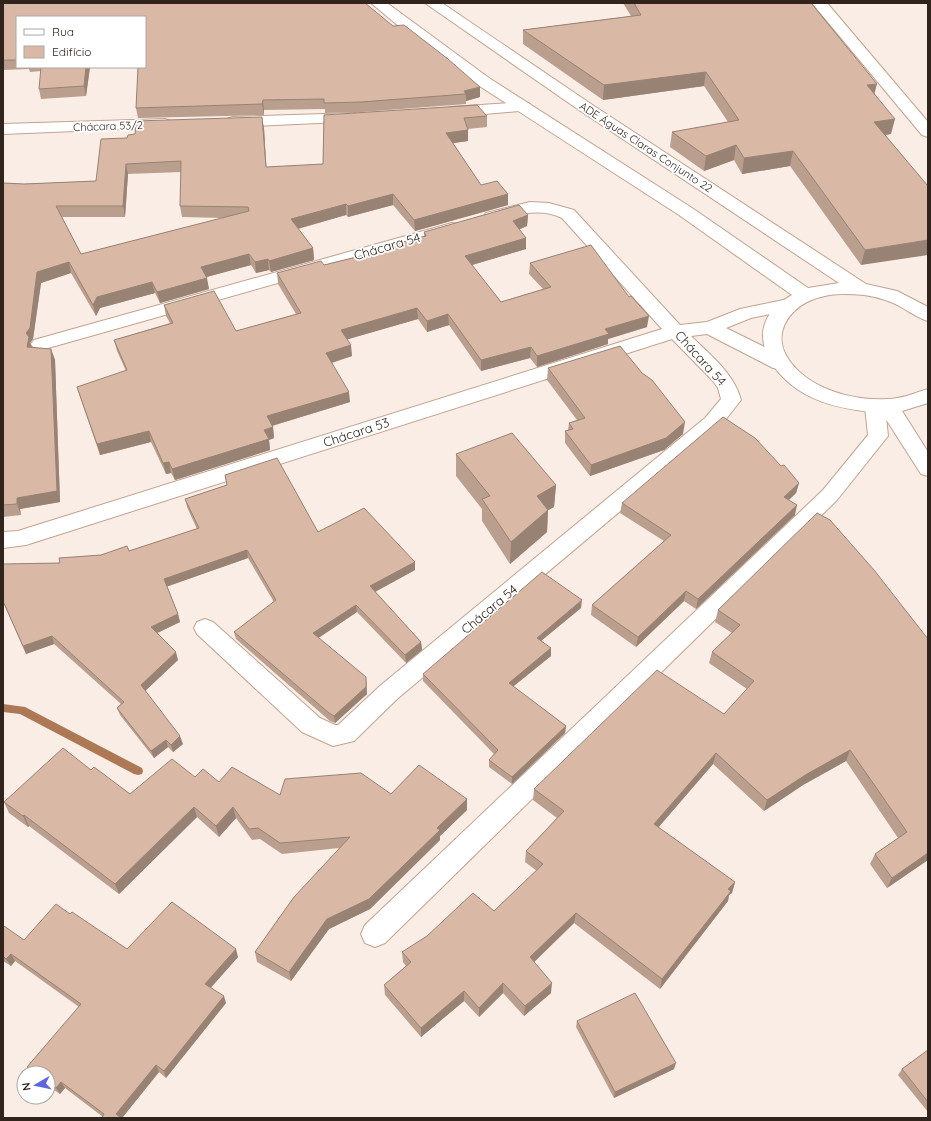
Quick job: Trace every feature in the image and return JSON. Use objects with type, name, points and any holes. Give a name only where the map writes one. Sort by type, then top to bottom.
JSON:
[{"type":"street","points":[[378,3],[413,32],[524,107],[670,202],[805,295]]},
{"type":"street","name":"ADE Águas Claras Conjunto 22","points":[[432,3],[584,107],[861,289]]},
{"type":"street","points":[[819,3],[928,132]]},
{"type":"street","points":[[439,113],[524,107]]},
{"type":"street","points":[[219,122],[370,117]]},
{"type":"street","name":"Chácara 53/2","points":[[3,129],[179,124]]},
{"type":"street","name":"Chácara 54","points":[[41,344],[522,208],[543,207],[559,209],[568,214],[675,330],[720,376],[728,388],[730,400],[712,423],[389,692],[345,734],[333,736],[311,725],[205,628]]},
{"type":"street","points":[[927,398],[909,404],[882,407],[846,403],[819,393],[796,380],[780,363],[771,342],[774,322],[788,305],[805,295],[832,289],[861,289],[892,296],[906,301],[928,315]]},
{"type":"street","points":[[906,301],[928,298]]},
{"type":"street","name":"Chácara 53","points":[[3,540],[18,539],[675,330],[710,328],[747,313],[788,305]]},
{"type":"street","name":"Chácara 53","points":[[710,328],[780,363]]},
{"type":"street","points":[[882,407],[928,469]]},
{"type":"street","points":[[375,934],[830,495],[878,436],[882,407]]},
{"type":"building","points":[[3,3],[365,3],[393,26],[404,25],[448,59],[480,87],[464,91],[466,94],[361,102],[324,103],[324,99],[263,100],[262,104],[136,108],[138,68],[146,68],[146,16],[16,16],[16,60],[3,60]]},
{"type":"building","points":[[634,3],[811,3],[877,84],[867,85],[895,119],[874,122],[928,186],[928,240],[865,250],[793,151],[744,158],[736,145],[706,156],[672,132],[739,120],[706,72],[604,85],[523,30],[641,15]]},
{"type":"building","points":[[41,68],[86,68],[84,86],[39,89]]},
{"type":"building","points":[[477,105],[487,116],[464,118],[468,130],[446,133],[481,185],[497,181],[508,194],[414,220],[393,194],[348,206],[346,204],[291,219],[313,248],[269,261],[268,259],[255,262],[249,254],[201,267],[207,278],[157,292],[152,282],[97,297],[93,305],[69,262],[37,272],[30,328],[26,333],[29,337],[27,347],[51,349],[57,491],[17,498],[17,504],[3,505],[3,183],[24,184],[96,181],[101,139],[127,138],[128,135],[135,134],[136,121],[262,117],[266,167],[323,164],[324,115]],"holes":[[[181,161],[180,206],[248,207],[249,211],[81,254],[56,206],[123,206],[126,164]]]},
{"type":"building","points":[[519,205],[528,215],[513,221],[526,238],[465,256],[501,302],[551,287],[530,263],[591,245],[629,297],[631,296],[649,316],[605,329],[609,334],[537,356],[531,347],[481,360],[448,314],[427,321],[417,308],[341,330],[351,345],[326,353],[349,392],[267,416],[273,427],[264,430],[269,439],[172,469],[169,462],[163,463],[149,431],[97,444],[77,387],[127,370],[114,340],[173,323],[164,305],[214,291],[236,331],[301,313],[277,273],[321,261],[324,265],[393,248],[391,245],[426,236],[424,232]]},
{"type":"building","points":[[620,346],[642,373],[652,380],[685,422],[666,438],[591,465],[565,431],[573,429],[569,423],[585,418],[548,368]]},
{"type":"building","points":[[723,417],[755,438],[781,466],[784,465],[799,483],[784,497],[797,505],[698,599],[686,591],[638,637],[592,605],[671,535],[622,503]]},
{"type":"building","points":[[512,433],[556,485],[537,496],[548,510],[511,542],[482,499],[490,496],[456,454]]},
{"type":"building","points":[[277,458],[318,532],[364,508],[415,562],[370,586],[421,642],[405,655],[356,605],[313,633],[366,677],[366,687],[334,716],[234,632],[276,600],[247,550],[164,579],[178,614],[151,627],[176,652],[141,685],[180,736],[171,745],[166,740],[151,751],[117,708],[124,702],[52,636],[23,646],[3,601],[3,564],[60,563],[59,558],[101,555],[127,546],[129,551],[199,528],[185,499],[227,485],[225,475]]},
{"type":"building","points":[[817,513],[830,520],[874,570],[928,639],[928,853],[892,878],[875,854],[907,832],[850,750],[807,774],[767,800],[716,753],[654,824],[735,882],[728,889],[731,891],[662,979],[576,913],[530,957],[552,983],[525,1006],[503,983],[479,1008],[464,991],[421,1028],[384,985],[411,962],[402,952],[427,936],[473,893],[494,911],[543,864],[526,851],[564,811],[534,789],[657,670],[724,714],[754,681],[712,652],[740,625],[718,610]]},
{"type":"building","points":[[542,572],[582,600],[537,638],[551,648],[509,683],[566,726],[512,777],[489,760],[498,750],[423,674]]},
{"type":"building","points":[[63,748],[91,770],[94,767],[130,794],[172,759],[195,777],[203,769],[219,782],[232,767],[280,795],[285,779],[361,773],[391,794],[419,765],[467,799],[437,828],[440,830],[369,899],[327,919],[289,972],[255,952],[294,897],[350,837],[280,843],[258,828],[249,829],[233,807],[216,826],[194,807],[115,884],[24,815],[23,816],[4,802]]},
{"type":"building","points":[[172,902],[236,949],[205,984],[224,996],[164,1071],[156,1065],[116,1114],[121,1118],[102,1118],[104,1114],[61,1082],[56,1088],[56,1065],[29,1065],[81,1004],[11,954],[6,959],[3,956],[3,927],[4,926],[24,940],[56,904],[70,914],[72,912],[127,949]]},
{"type":"building","points":[[635,993],[676,1063],[615,1092],[577,1021]]},
{"type":"building","points":[[928,1050],[928,1102],[902,1069]]},
{"type":"waterway","points":[[3,708],[22,710],[138,771]]}]
